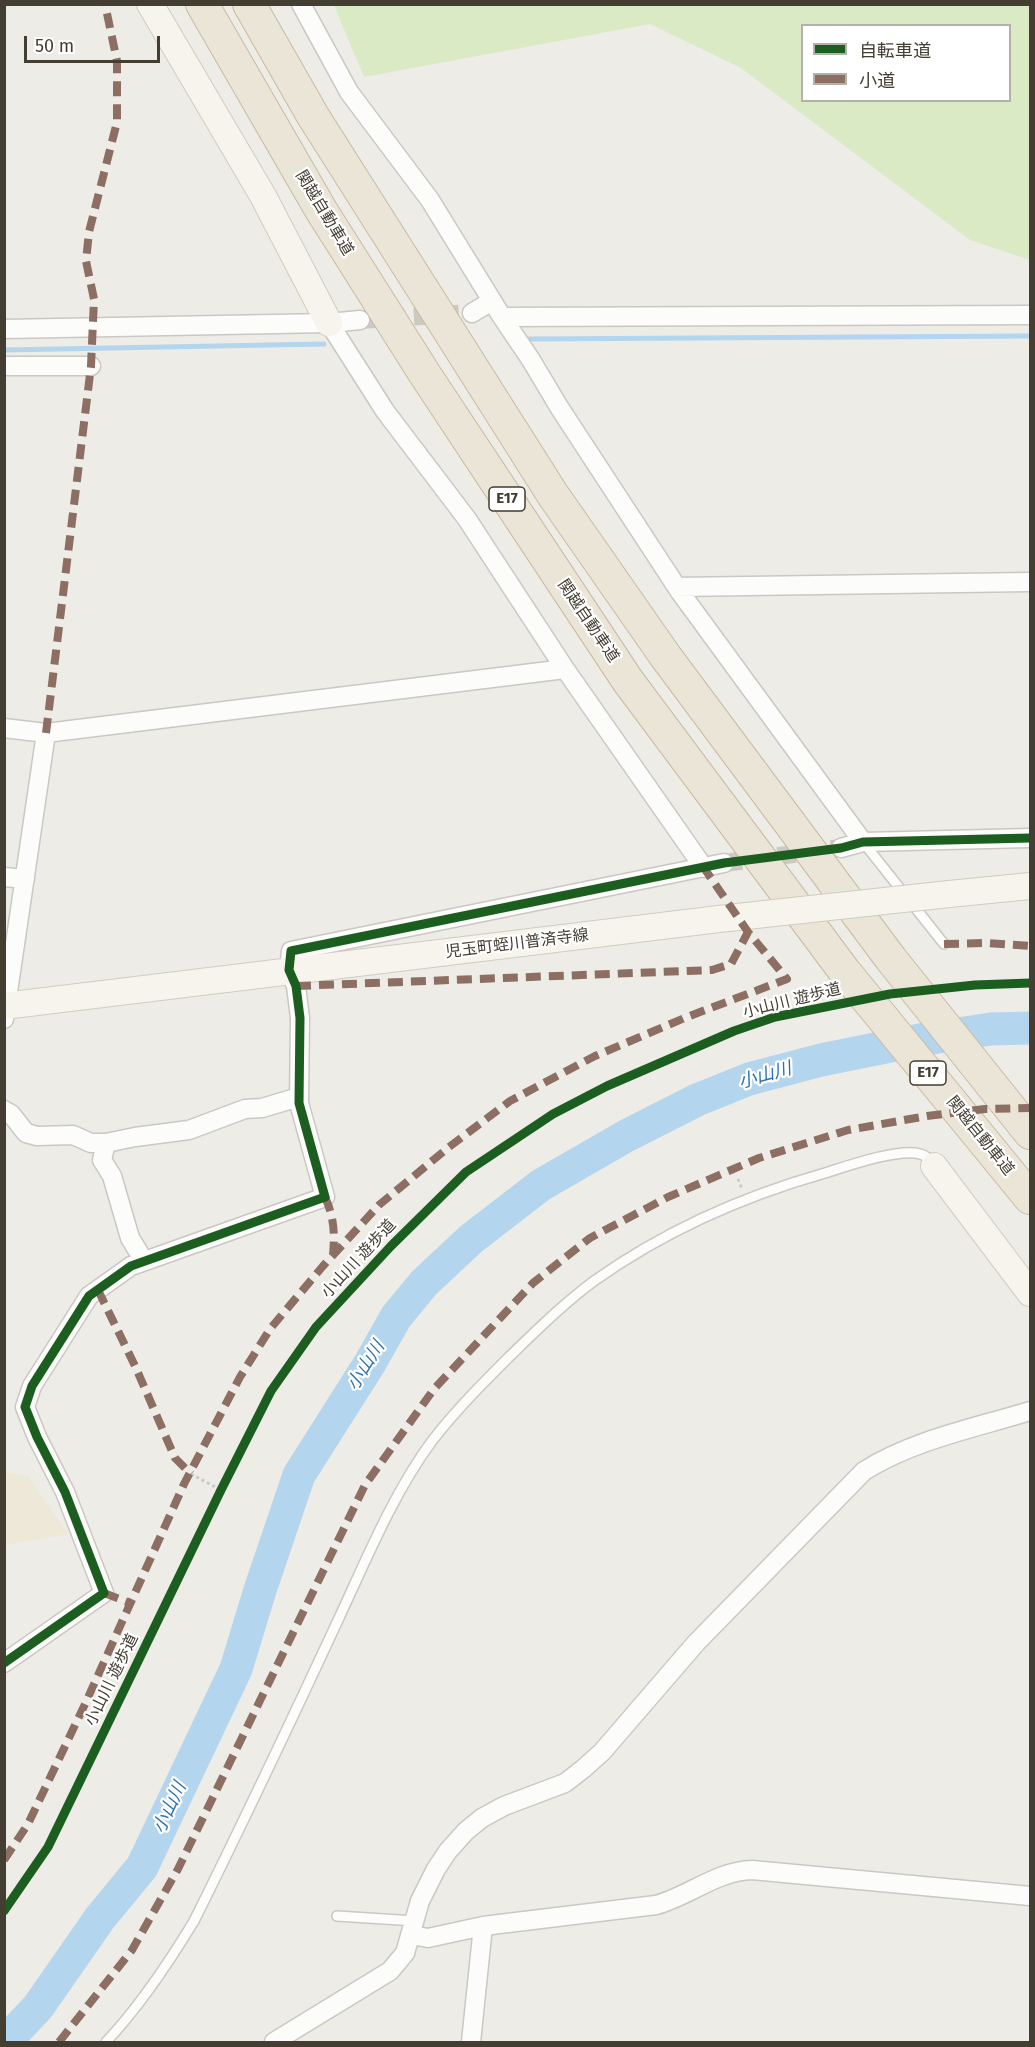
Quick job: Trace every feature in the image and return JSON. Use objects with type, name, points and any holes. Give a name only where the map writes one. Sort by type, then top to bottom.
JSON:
[{"type":"highway","name":"関越自動車道","points":[[202,4],[321,210],[518,516],[628,681],[845,972],[1021,1186]]},
{"type":"highway","name":"E17","points":[[249,4],[314,116],[553,495],[666,657],[891,960],[1030,1133]]},
{"type":"main road","points":[[150,4],[263,196],[329,323]]},
{"type":"main road","name":"児玉町蛭川普済寺線","points":[[5,1011],[289,970],[719,919],[1030,886]]},
{"type":"main road","points":[[934,1166],[1030,1293]]},
{"type":"street","points":[[301,4],[349,92],[430,200],[501,317],[677,587],[863,842]]},
{"type":"street","points":[[472,313],[492,301]]},
{"type":"street","points":[[501,317],[1030,315]]},
{"type":"street","points":[[4,329],[329,323],[360,320]]},
{"type":"street","points":[[329,323],[385,411],[467,519],[565,669],[704,868]]},
{"type":"street","points":[[4,366],[91,366]]},
{"type":"street","points":[[677,587],[1030,582]]},
{"type":"street","points":[[4,728],[46,733],[565,669]]},
{"type":"street","points":[[5,1011],[46,733]]},
{"type":"street","points":[[841,848],[863,842],[1030,838]]},
{"type":"street","points":[[4,1663],[105,1593],[64,1492],[25,1407],[32,1386],[89,1296],[131,1266],[324,1197],[299,1097],[300,1018],[296,986],[289,970],[291,951],[724,863]]},
{"type":"street","points":[[4,877],[25,879]]},
{"type":"street","points":[[4,1110],[11,1114],[26,1133],[37,1136],[74,1135],[91,1143],[106,1143],[189,1130],[245,1109],[262,1108],[299,1097]]},
{"type":"street","points":[[106,1143],[102,1160],[112,1176],[130,1238],[144,1261]]},
{"type":"street","points":[[274,2043],[390,1971],[405,1953],[420,1901],[436,1869],[466,1831],[482,1818],[504,1806],[565,1783],[602,1752],[696,1643],[864,1471],[904,1449],[1030,1411]]},
{"type":"street","points":[[413,1928],[428,1938],[483,1926],[656,1905],[671,1901],[738,1870],[1030,1896]]},
{"type":"street","points":[[471,2043],[483,1926]]},
{"type":"lane","points":[[863,842],[944,944]]},
{"type":"lane","points":[[106,2043],[150,1990],[194,1921],[360,1572],[405,1484],[431,1443],[462,1405],[562,1306],[637,1253],[679,1231],[720,1211],[789,1183],[851,1165],[911,1153],[922,1154],[929,1158],[934,1166]]},
{"type":"lane","points":[[337,1916],[413,1928]]},
{"type":"path","points":[[191,1474],[221,1490]]},
{"type":"path","points":[[216,1500],[226,1480]]},
{"type":"shaded area","points":[[5,1472],[28,1476],[68,1534],[5,1545]]},
{"type":"green space","points":[[334,5],[1030,5],[1030,260],[970,240],[741,68],[650,24],[364,77]]},
{"type":"waterway","points":[[529,339],[1030,336]]},
{"type":"waterway","points":[[4,350],[324,344]]},
{"type":"waterway","name":"小山川","points":[[5,2042],[38,2007],[100,1918],[142,1867],[236,1669],[299,1475],[370,1363],[396,1317],[424,1283],[471,1239],[541,1185],[626,1136],[697,1100],[749,1079],[821,1060],[925,1039],[991,1029],[1030,1028]]},
{"type":"tunnel","points":[[360,320],[472,313]]},
{"type":"tunnel","points":[[724,863],[841,848]]},
{"type":"marked path","points":[[46,733],[91,366],[94,299],[86,261],[89,232],[117,122],[117,61],[105,4]]},
{"type":"marked path","points":[[4,1860],[28,1824],[86,1702],[184,1484],[240,1377],[270,1329],[323,1266],[379,1205],[449,1147],[510,1101],[595,1056],[687,1017],[787,979],[748,932],[704,868]]},
{"type":"marked path","points":[[296,986],[712,970],[731,964],[748,932]]},
{"type":"marked path","points":[[944,944],[985,943],[1030,946]]},
{"type":"marked path","points":[[59,2042],[132,1950],[178,1869],[365,1485],[434,1389],[533,1283],[590,1238],[668,1197],[759,1158],[848,1130],[927,1116],[985,1109],[1030,1108]]},
{"type":"marked path","points":[[325,1197],[333,1225],[333,1255]]},
{"type":"marked path","points":[[98,1290],[136,1368],[175,1458],[191,1474]]},
{"type":"marked path","points":[[104,1593],[130,1603]]},
{"type":"cycle path","points":[[4,1663],[104,1593],[65,1492],[37,1437],[25,1407],[32,1386],[89,1296],[131,1266],[325,1197],[299,1103],[300,1018],[296,986],[289,970],[291,951],[724,863],[841,848],[863,842],[1030,838]]},
{"type":"cycle path","name":"小山川 遊歩道","points":[[4,1911],[48,1847],[271,1391],[316,1327],[391,1246],[466,1172],[553,1114],[607,1086],[734,1031],[775,1017],[890,994],[975,985],[1030,983]]}]
